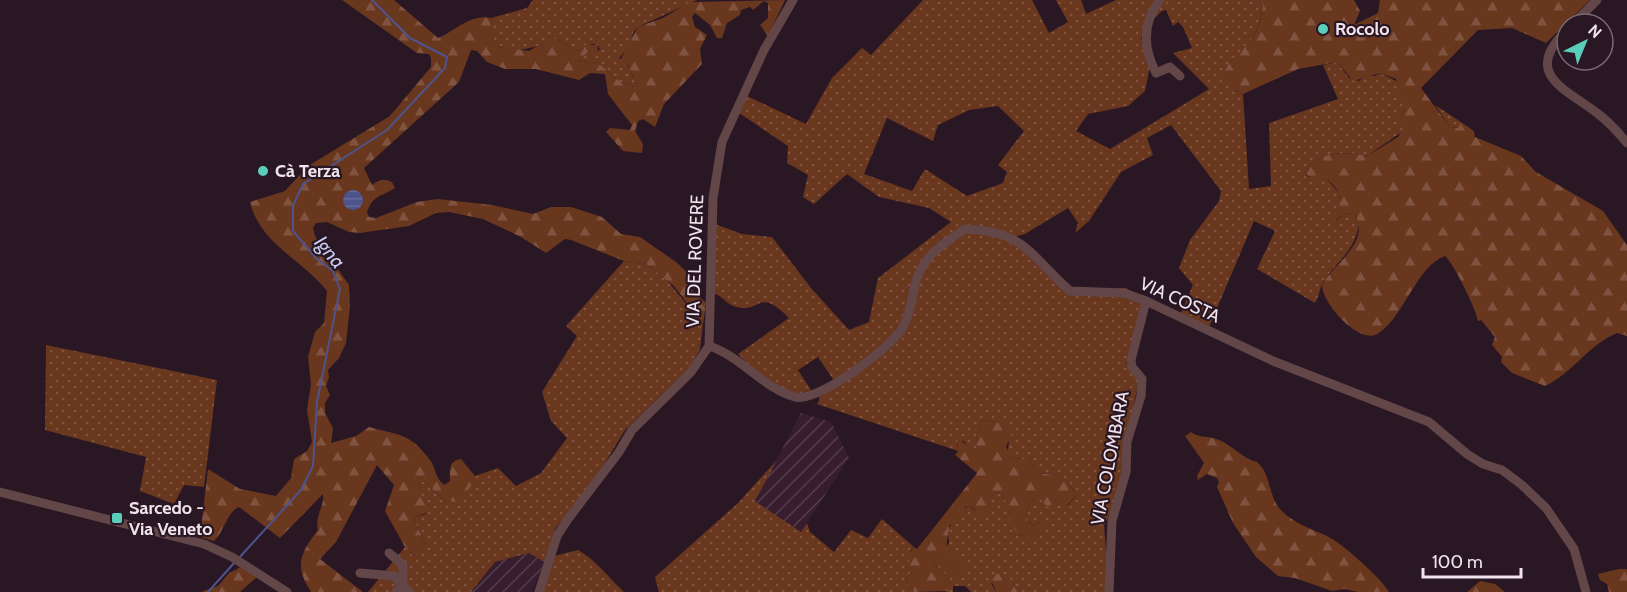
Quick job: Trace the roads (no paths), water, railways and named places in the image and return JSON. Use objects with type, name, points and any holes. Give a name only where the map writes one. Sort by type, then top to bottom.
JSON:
[{"type":"street","name":"VIA DEL ROVERE","points":[[539,592],[557,536],[568,519],[619,452],[632,430],[691,372],[709,346],[713,198],[722,142],[764,50],[793,0]]},
{"type":"street","points":[[1160,0],[1154,7],[1145,35],[1146,53],[1156,73],[1170,67],[1180,76]]},
{"type":"street","points":[[1585,12],[1597,0]]},
{"type":"street","points":[[1555,45],[1549,58],[1549,71],[1553,81],[1563,92],[1596,112],[1627,143]]},
{"type":"street","name":"VIA COSTA","points":[[709,346],[729,353],[785,392],[797,398],[809,397],[861,366],[901,329],[924,262],[940,246],[965,229],[1015,238],[1036,255],[1070,291],[1124,293],[1146,301],[1273,361],[1429,422],[1467,454],[1484,464],[1502,470],[1546,508],[1574,549],[1586,592]]},
{"type":"street","name":"VIA COLOMBARA","points":[[1108,592],[1112,521],[1126,472],[1127,442],[1141,396],[1142,379],[1132,367],[1131,360],[1146,301]]},
{"type":"street","points":[[0,492],[194,542],[232,557],[286,592]]},
{"type":"street","points":[[389,553],[402,565],[406,588]]},
{"type":"street","points":[[360,573],[389,575],[398,578],[406,588]]},
{"type":"street","points":[[396,592],[406,588]]},
{"type":"water","points":[[353,190],[360,193],[363,200],[360,207],[353,210],[346,207],[343,200],[346,193]]},
{"type":"waterway","name":"Igna","points":[[239,558],[301,490],[313,466],[317,402],[340,289],[333,271],[316,258],[293,231],[293,206],[303,184],[387,130],[445,68],[447,57],[410,38],[372,0]]},
{"type":"waterway","name":"Igna","points":[[208,592],[235,562]]},
{"type":"place","name":"Rocolo","points":[[1323,29]]},
{"type":"place","name":"Cà Terza","points":[[263,171]]},
{"type":"place","name":"Sarcedo - Via Veneto","points":[[117,518]]}]
